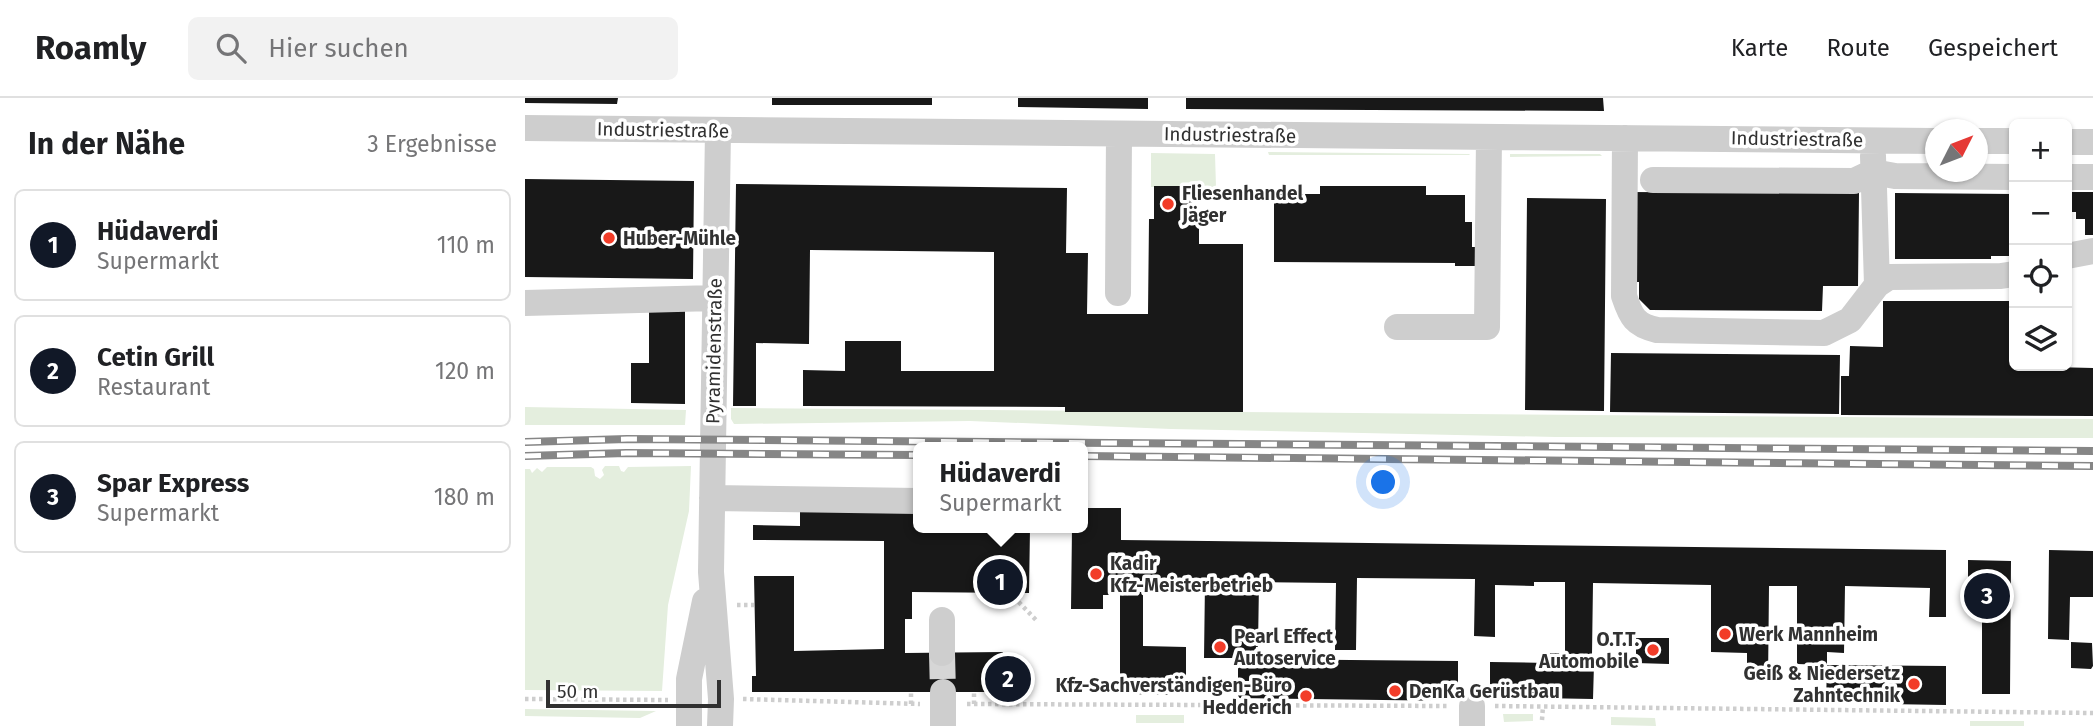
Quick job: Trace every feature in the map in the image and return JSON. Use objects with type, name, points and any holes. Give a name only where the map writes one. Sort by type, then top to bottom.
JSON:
[{"type":"street","name":"Industriestraße","points":[[525,128],[1925,141]]},
{"type":"street","name":"Pyramidenstraße","points":[[718,131],[711,572],[721,699],[720,726]]},
{"type":"street","points":[[1118,293],[1119,134]]},
{"type":"street","points":[[1397,327],[1487,327],[1489,137]]},
{"type":"street","points":[[1625,138],[1624,296],[1630,313],[1641,327],[1657,330],[1825,332],[1850,320],[1877,285],[1889,277],[2009,275]]},
{"type":"street","points":[[1873,140],[1884,174],[1877,285]]},
{"type":"street","points":[[1988,141],[2009,141]]},
{"type":"street","points":[[2072,142],[2093,142]]},
{"type":"street","points":[[1653,180],[1854,181],[1884,174],[2009,177]]},
{"type":"street","points":[[2072,177],[2093,177]]},
{"type":"street","points":[[525,303],[715,298]]},
{"type":"street","points":[[712,498],[913,501]]},
{"type":"street","name":"Pyramidenstraße","points":[[688,726],[689,678],[711,572]]},
{"type":"street","points":[[942,620],[942,653]]},
{"type":"path","points":[[1009,593],[1037,621]]},
{"type":"path","points":[[731,605],[754,605]]},
{"type":"path","points":[[788,700],[789,692]]},
{"type":"path","points":[[854,702],[855,692]]},
{"type":"path","points":[[974,692],[974,704]]},
{"type":"path","points":[[911,693],[911,704]]},
{"type":"path","points":[[525,699],[668,700]]},
{"type":"path","points":[[746,699],[911,704],[943,708],[974,704],[1472,716],[1543,706],[2093,713]]},
{"type":"path","points":[[761,699],[761,707]]},
{"type":"path","points":[[1542,720],[1543,706]]},
{"type":"green space","points":[[1268,152],[1469,154],[1470,155],[1269,155]]},
{"type":"green space","points":[[1151,153],[1215,154],[1216,187],[1151,187]]},
{"type":"green space","points":[[1510,154],[1600,154],[1602,156],[1510,157]]},
{"type":"green space","points":[[525,407],[686,410],[685,425],[525,425]]},
{"type":"green space","points":[[731,408],[2093,419],[2093,438],[1556,437],[1171,429],[970,421],[734,424]]},
{"type":"green space","points":[[605,466],[619,466],[624,472],[628,467],[691,466],[689,511],[668,605],[662,691],[525,690],[525,469],[530,469],[532,473],[537,468],[542,472],[547,467],[591,467],[595,476],[600,479],[604,475],[602,470]]},
{"type":"green space","points":[[525,709],[656,711],[640,718],[525,716]]},
{"type":"green space","points":[[1503,714],[1533,714],[1533,721],[1504,722]]},
{"type":"green space","points":[[1136,715],[1184,715],[1184,723],[1136,723]]},
{"type":"green space","points":[[1611,717],[1655,718],[1656,726],[1611,725]]},
{"type":"green space","points":[[1970,721],[2024,721],[2024,726],[1970,726]]},
{"type":"building","points":[[525,98],[618,98],[617,104],[525,103]]},
{"type":"building","points":[[772,98],[932,98],[932,105],[772,105]]},
{"type":"building","points":[[1018,98],[1148,98],[1148,109],[1018,107]]},
{"type":"building","points":[[1186,98],[1603,98],[1604,111],[1186,109]]},
{"type":"building","name":"Huber-Mühle","points":[[525,179],[694,181],[693,279],[525,277]]},
{"type":"building","points":[[736,184],[1067,188],[1066,253],[1088,253],[1087,314],[1148,314],[1149,219],[1154,219],[1154,186],[1195,186],[1194,219],[1199,219],[1199,244],[1243,244],[1243,412],[1065,412],[1065,407],[803,406],[803,370],[845,371],[845,341],[901,341],[901,371],[994,371],[994,252],[810,250],[809,344],[756,343],[756,406],[733,406]]},
{"type":"building","points":[[1320,186],[1426,186],[1426,195],[1465,195],[1465,222],[1472,222],[1475,266],[1455,266],[1455,263],[1274,262],[1274,194],[1320,194]]},
{"type":"building","points":[[1625,192],[1859,193],[1858,286],[1823,286],[1822,311],[1650,310],[1639,299],[1639,282],[1624,282]]},
{"type":"building","points":[[2072,192],[2093,192],[2093,235],[2085,235],[2085,219],[2076,219],[2076,212],[2072,212]]},
{"type":"building","points":[[1895,193],[2009,194],[2009,256],[1991,256],[1991,259],[1895,259]]},
{"type":"building","points":[[1527,198],[1606,199],[1604,411],[1525,410]]},
{"type":"building","points":[[1883,301],[2009,301],[2009,371],[2072,371],[2072,367],[2093,368],[2093,416],[1841,415],[1841,376],[1849,376],[1850,346],[1883,347]]},
{"type":"building","points":[[649,309],[685,309],[685,404],[631,403],[631,363],[649,363]]},
{"type":"building","points":[[1611,353],[1840,355],[1839,414],[1610,412]]},
{"type":"building","points":[[800,508],[913,509],[913,533],[1030,533],[1029,593],[912,592],[912,619],[905,619],[905,653],[1003,652],[1003,666],[1012,666],[1012,692],[752,692],[752,676],[756,676],[754,576],[794,576],[794,651],[884,649],[884,541],[753,540],[753,525],[800,526]]},
{"type":"building","points":[[1088,508],[1121,508],[1121,540],[1946,550],[1946,617],[1929,617],[1930,588],[1845,586],[1844,653],[1827,652],[1827,665],[1797,664],[1797,586],[1769,586],[1768,682],[1747,681],[1747,653],[1711,652],[1711,585],[1593,583],[1592,654],[1565,654],[1565,582],[1534,582],[1534,586],[1495,585],[1495,637],[1474,636],[1475,579],[1357,578],[1356,650],[1335,650],[1336,583],[1259,582],[1258,647],[1255,659],[1458,661],[1458,701],[1238,698],[1238,658],[1204,658],[1205,582],[1140,581],[1140,592],[1143,592],[1143,646],[1186,647],[1186,695],[1120,694],[1120,595],[1103,595],[1103,609],[1071,609],[1072,533],[1088,533]]},
{"type":"building","points":[[2049,550],[2093,551],[2093,597],[2070,597],[2069,640],[2048,639]]},
{"type":"building","points":[[1968,560],[2011,561],[2010,694],[1982,694],[1982,605],[1968,605]]},
{"type":"building","points":[[1636,638],[1669,638],[1669,664],[1636,663]]},
{"type":"building","points":[[2071,642],[2092,643],[2091,669],[2071,668]]},
{"type":"building","points":[[1548,653],[1563,653],[1563,663],[1594,664],[1593,699],[1490,697],[1490,662],[1548,663]]},
{"type":"building","points":[[1827,665],[1946,666],[1946,705],[1826,703]]},
{"type":"tunnel","points":[[942,653],[943,692]]},
{"type":"railway","points":[[525,442],[627,439],[994,442]]},
{"type":"railway","points":[[1088,443],[2093,451]]},
{"type":"railway","points":[[525,456],[626,453],[913,455]]},
{"type":"railway","points":[[1088,456],[2093,466]]},
{"type":"place","name":"Fliesenhandel Jäger","points":[[1168,204]]},
{"type":"place","name":"Huber-Mühle","points":[[609,238]]},
{"type":"place","name":"Kadir Kfz-Meisterbetrieb","points":[[1096,574]]},
{"type":"place","name":"Hüdaverdi","points":[[1000,582]]},
{"type":"place","name":"Spar Express","points":[[1987,596]]},
{"type":"place","name":"Werk Mannheim","points":[[1725,634]]},
{"type":"place","name":"Pearl Effect Autoservice","points":[[1220,647]]},
{"type":"place","name":"O.T.T. Automobile","points":[[1653,650]]},
{"type":"place","name":"Cetin Grill","points":[[1008,679]]},
{"type":"place","name":"Geiß & Niedersetz Zahntechnik","points":[[1914,684]]},
{"type":"place","name":"DenKa Gerüstbau","points":[[1395,691]]},
{"type":"place","name":"Kfz-Sachverständigen-Büro Hedderich","points":[[1306,696]]}]
